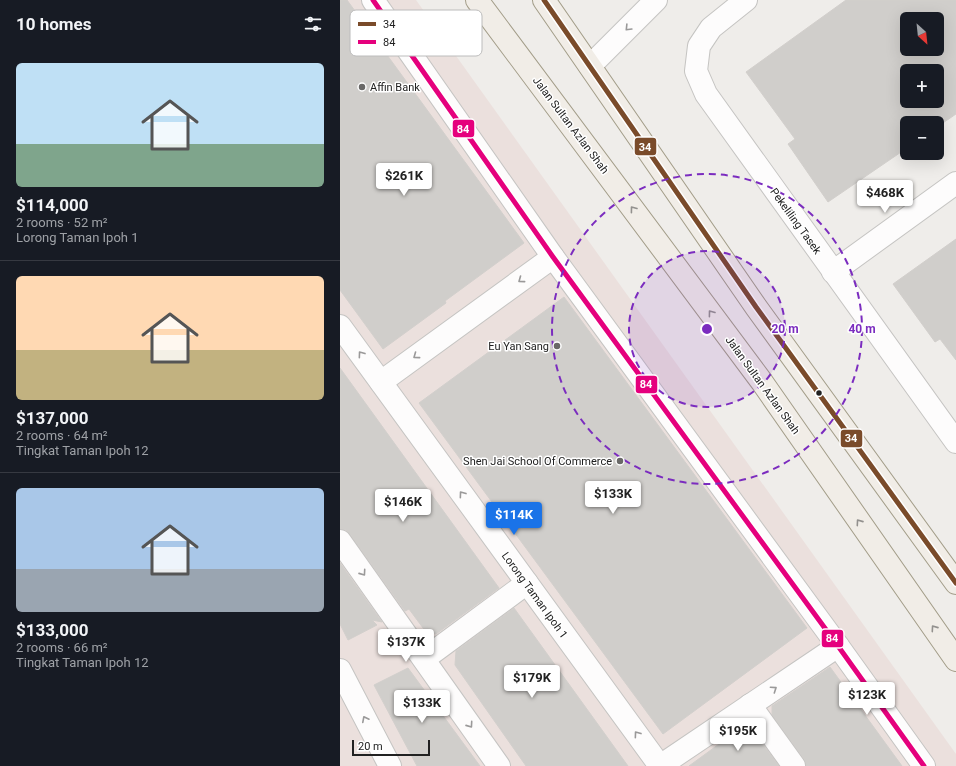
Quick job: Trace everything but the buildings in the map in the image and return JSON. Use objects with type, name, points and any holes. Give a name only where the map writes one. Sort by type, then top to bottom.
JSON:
[{"type":"main road","name":"Jalan Sultan Azlan Shah","points":[[477,0],[762,382],[956,660]]},
{"type":"main road","points":[[544,0],[756,307],[956,583]]},
{"type":"street","points":[[373,0],[380,10]]},
{"type":"street","points":[[590,66],[656,0]]},
{"type":"street","name":"Pekeliling Tasek","points":[[746,0],[711,28],[699,46],[696,71],[706,94],[956,442]]},
{"type":"street","points":[[412,56],[553,257],[924,766]]},
{"type":"street","points":[[833,272],[956,183]]},
{"type":"street","points":[[381,382],[553,257]]},
{"type":"street","name":"Lorong Taman Ipoh 1","points":[[340,326],[660,766]]},
{"type":"street","points":[[340,541],[499,766]]},
{"type":"street","points":[[424,660],[527,583]]},
{"type":"street","points":[[660,766],[838,646]]},
{"type":"street","points":[[340,670],[348,703],[390,766]]},
{"type":"street","points":[[750,705],[794,766]]},
{"type":"shaded area","points":[[340,0],[416,0],[423,10],[350,10],[350,56],[456,56],[956,754],[956,766],[340,766]]},
{"type":"transit line","name":"84","points":[[373,0],[380,10]]},
{"type":"transit line","name":"34","points":[[544,0],[756,307],[956,583]]},
{"type":"transit line","name":"84","points":[[412,56],[553,257],[924,766]]},
{"type":"place","name":"Affin Bank","points":[[362,87]]},
{"type":"place","name":"Eu Yan Sang","points":[[557,346]]},
{"type":"place","name":"Shen Jai School Of Commerce","points":[[620,461]]}]
